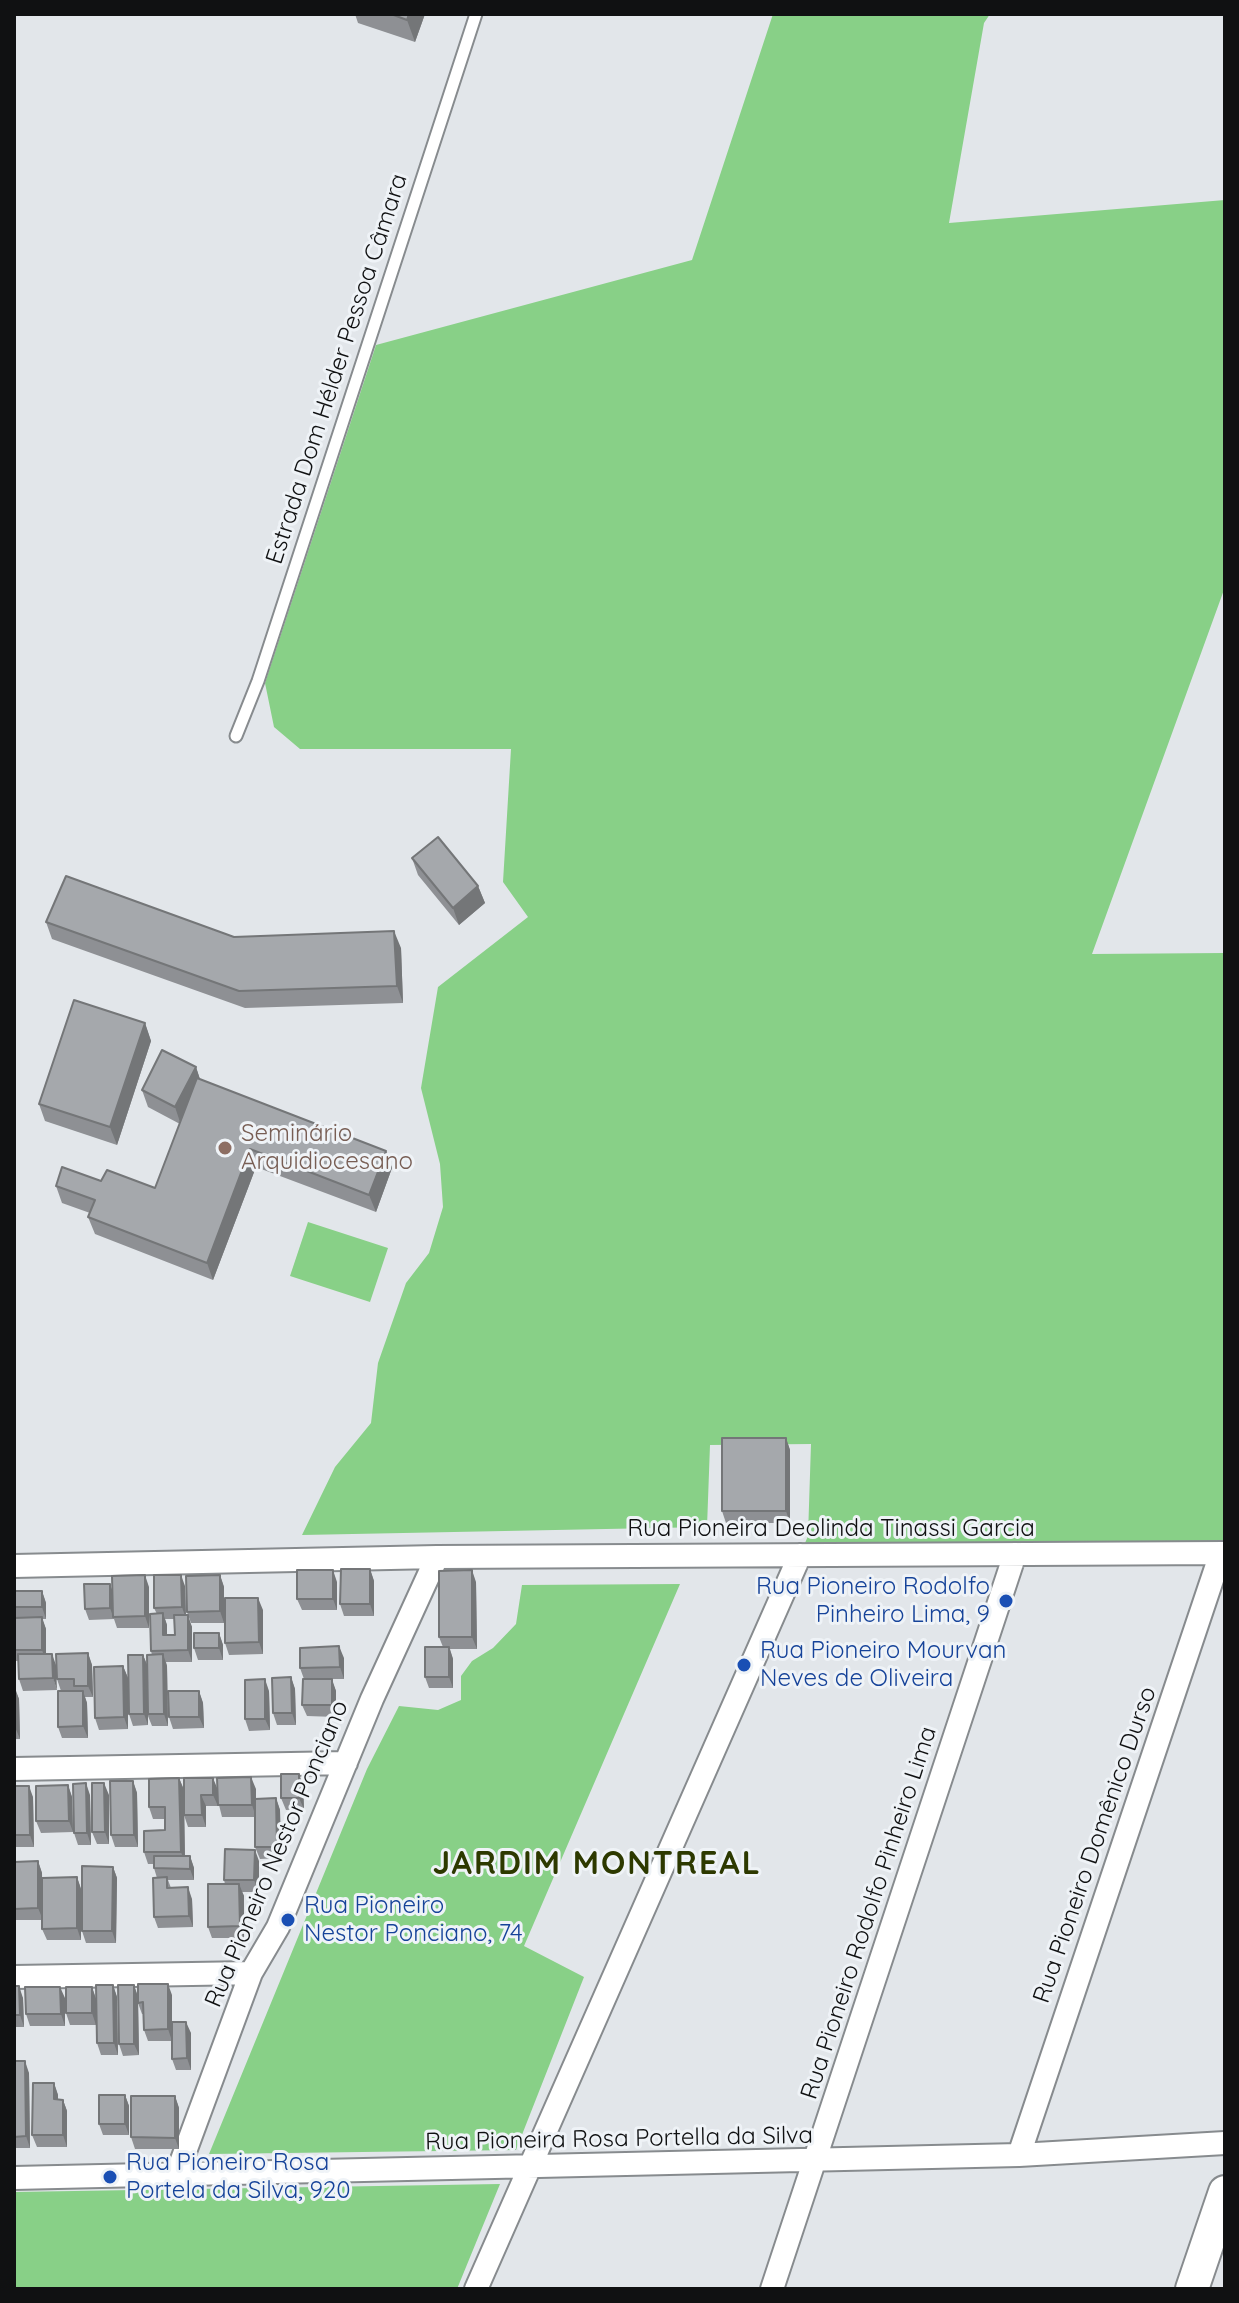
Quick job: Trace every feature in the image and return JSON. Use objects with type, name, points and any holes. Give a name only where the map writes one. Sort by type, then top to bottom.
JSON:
[{"type":"street","name":"Rua Pioneira Deolinda Tinassi Garcia","points":[[14,1566],[437,1557],[1223,1553]]},
{"type":"street","name":"Rua Pioneiro Domênico Durso","points":[[1019,2155],[1223,1553]]},
{"type":"street","name":"Rua Pioneiro Rodolfo Pinheiro Lima","points":[[772,2289],[1015,1554]]},
{"type":"street","points":[[476,2289],[800,1555]]},
{"type":"street","name":"Rua Pioneiro Nestor Ponciano","points":[[176,2176],[251,1973],[278,1927],[437,1557]]},
{"type":"street","points":[[14,1769],[346,1763]]},
{"type":"street","points":[[14,1977],[251,1973]]},
{"type":"street","name":"Rua Pioneira Rosa Portella da Silva","points":[[14,2178],[1019,2155],[1225,2143]]},
{"type":"street","points":[[1192,2289],[1225,2192]]},
{"type":"lane","name":"Estrada Dom Hélder Pessoa Câmara","points":[[236,736],[258,681],[476,14]]},
{"type":"green space","points":[[773,14],[990,14],[984,23],[949,223],[1225,200],[1225,587],[1092,954],[1225,953],[1225,1554],[800,1555],[808,1536],[811,1444],[710,1445],[707,1527],[302,1535],[335,1467],[371,1423],[378,1363],[406,1283],[429,1253],[443,1207],[440,1164],[421,1088],[438,987],[528,917],[503,882],[511,749],[300,749],[274,727],[265,683],[376,345],[692,260]]},
{"type":"green space","points":[[308,1222],[388,1248],[370,1302],[290,1276]]},
{"type":"green space","points":[[680,1584],[524,1946],[584,1977],[516,2150],[209,2154],[367,1769],[399,1706],[438,1710],[461,1700],[461,1676],[472,1661],[493,1648],[516,1624],[522,1585]]},
{"type":"green space","points":[[500,2184],[457,2289],[14,2289],[14,2192]]},
{"type":"building","points":[[391,14],[409,14],[407,20]]},
{"type":"building","points":[[438,837],[478,886],[453,908],[412,858]]},
{"type":"building","points":[[66,876],[234,937],[394,931],[397,986],[239,991],[46,922]]},
{"type":"building","points":[[74,1000],[145,1023],[110,1127],[39,1104]]},
{"type":"building","points":[[162,1050],[196,1067],[175,1107],[142,1090]]},
{"type":"building","points":[[197,1078],[386,1151],[369,1195],[250,1149],[207,1263],[88,1217],[95,1200],[56,1186],[62,1167],[101,1181],[107,1170],[155,1188]]},
{"type":"building","points":[[722,1438],[786,1438],[786,1511],[722,1511]]},
{"type":"building","points":[[341,1569],[370,1569],[370,1604],[340,1604]]},
{"type":"building","points":[[297,1570],[333,1570],[333,1599],[297,1599]]},
{"type":"building","points":[[472,1570],[472,1637],[439,1637],[439,1571]]},
{"type":"building","points":[[145,1575],[145,1616],[113,1617],[112,1576]]},
{"type":"building","points":[[154,1575],[181,1575],[182,1607],[154,1608]]},
{"type":"building","points":[[220,1575],[220,1611],[187,1612],[186,1576]]},
{"type":"building","points":[[84,1584],[110,1584],[110,1608],[85,1609]]},
{"type":"building","points":[[14,1591],[42,1591],[42,1607],[14,1607]]},
{"type":"building","points":[[225,1598],[258,1598],[259,1642],[225,1643]]},
{"type":"building","points":[[163,1613],[163,1635],[175,1635],[174,1615],[188,1615],[188,1650],[151,1651],[150,1614]]},
{"type":"building","points":[[42,1617],[42,1650],[14,1650],[14,1618]]},
{"type":"building","points":[[194,1633],[219,1633],[219,1648],[194,1648]]},
{"type":"building","points":[[339,1646],[340,1667],[300,1668],[300,1648]]},
{"type":"building","points":[[425,1647],[449,1647],[449,1677],[425,1677]]},
{"type":"building","points":[[88,1653],[88,1686],[74,1686],[74,1679],[57,1679],[56,1654]]},
{"type":"building","points":[[18,1654],[52,1654],[53,1678],[19,1679]]},
{"type":"building","points":[[163,1654],[164,1714],[148,1714],[147,1655]]},
{"type":"building","points":[[128,1655],[143,1655],[144,1714],[129,1714]]},
{"type":"building","points":[[123,1666],[124,1717],[95,1718],[94,1667]]},
{"type":"building","points":[[291,1677],[292,1713],[273,1713],[272,1678]]},
{"type":"building","points":[[265,1679],[265,1719],[245,1719],[245,1680]]},
{"type":"building","points":[[303,1679],[332,1679],[332,1705],[302,1705]]},
{"type":"building","points":[[58,1691],[83,1691],[83,1726],[58,1727]]},
{"type":"building","points":[[168,1691],[199,1691],[199,1717],[169,1717]]},
{"type":"building","points":[[281,1774],[299,1774],[299,1798],[281,1798]]},
{"type":"building","points":[[251,1777],[252,1805],[218,1805],[217,1778]]},
{"type":"building","points":[[179,1778],[181,1852],[144,1852],[144,1831],[165,1830],[165,1807],[149,1807],[149,1779]]},
{"type":"building","points":[[184,1778],[213,1778],[213,1795],[201,1795],[202,1815],[184,1815]]},
{"type":"building","points":[[110,1781],[133,1781],[134,1835],[111,1835]]},
{"type":"building","points":[[86,1783],[87,1833],[74,1833],[73,1784]]},
{"type":"building","points":[[92,1783],[104,1783],[105,1832],[92,1832]]},
{"type":"building","points":[[68,1785],[69,1821],[36,1821],[36,1786]]},
{"type":"building","points":[[14,1786],[29,1786],[30,1835],[14,1835]]},
{"type":"building","points":[[276,1798],[277,1847],[255,1847],[255,1799]]},
{"type":"building","points":[[225,1849],[255,1850],[254,1880],[224,1880]]},
{"type":"building","points":[[154,1856],[190,1856],[190,1869],[154,1868]]},
{"type":"building","points":[[38,1861],[38,1908],[14,1909],[14,1862]]},
{"type":"building","points":[[82,1866],[113,1867],[112,1931],[82,1931]]},
{"type":"building","points":[[77,1877],[77,1928],[42,1929],[42,1878]]},
{"type":"building","points":[[167,1877],[167,1888],[188,1887],[189,1916],[154,1917],[153,1878]]},
{"type":"building","points":[[208,1884],[239,1884],[240,1926],[208,1927]]},
{"type":"building","points":[[138,1984],[168,1984],[168,2029],[144,2030],[143,2002],[138,2003]]},
{"type":"building","points":[[96,1985],[113,1985],[114,2043],[97,2043]]},
{"type":"building","points":[[118,1985],[134,1985],[134,2044],[119,2044]]},
{"type":"building","points":[[14,1986],[19,1986],[20,2015],[14,2015]]},
{"type":"building","points":[[25,1987],[60,1987],[61,2014],[26,2014]]},
{"type":"building","points":[[66,1987],[92,1987],[92,2013],[66,2013]]},
{"type":"building","points":[[172,2022],[186,2022],[187,2058],[172,2059]]},
{"type":"building","points":[[14,2061],[25,2061],[26,2136],[14,2137]]},
{"type":"building","points":[[33,2083],[54,2083],[54,2099],[63,2100],[63,2135],[32,2135]]},
{"type":"building","points":[[99,2095],[125,2095],[125,2124],[99,2124]]},
{"type":"building","points":[[131,2096],[175,2096],[175,2138],[131,2137]]},
{"type":"place","name":"Seminário Arquidiocesano","points":[[225,1148]]},
{"type":"place","name":"Rua Pioneiro Rodolfo Pinheiro Lima, 9","points":[[1006,1601]]},
{"type":"place","name":"Rua Pioneiro Mourvan Neves de Oliveira","points":[[744,1665]]},
{"type":"place","name":"Rua Pioneiro Nestor Ponciano, 74","points":[[288,1920]]},
{"type":"place","name":"Rua Pioneiro Rosa Portela da Silva, 920","points":[[110,2177]]},
{"type":"district","name":"JARDIM MONTREAL","points":[[597,1864]]}]
